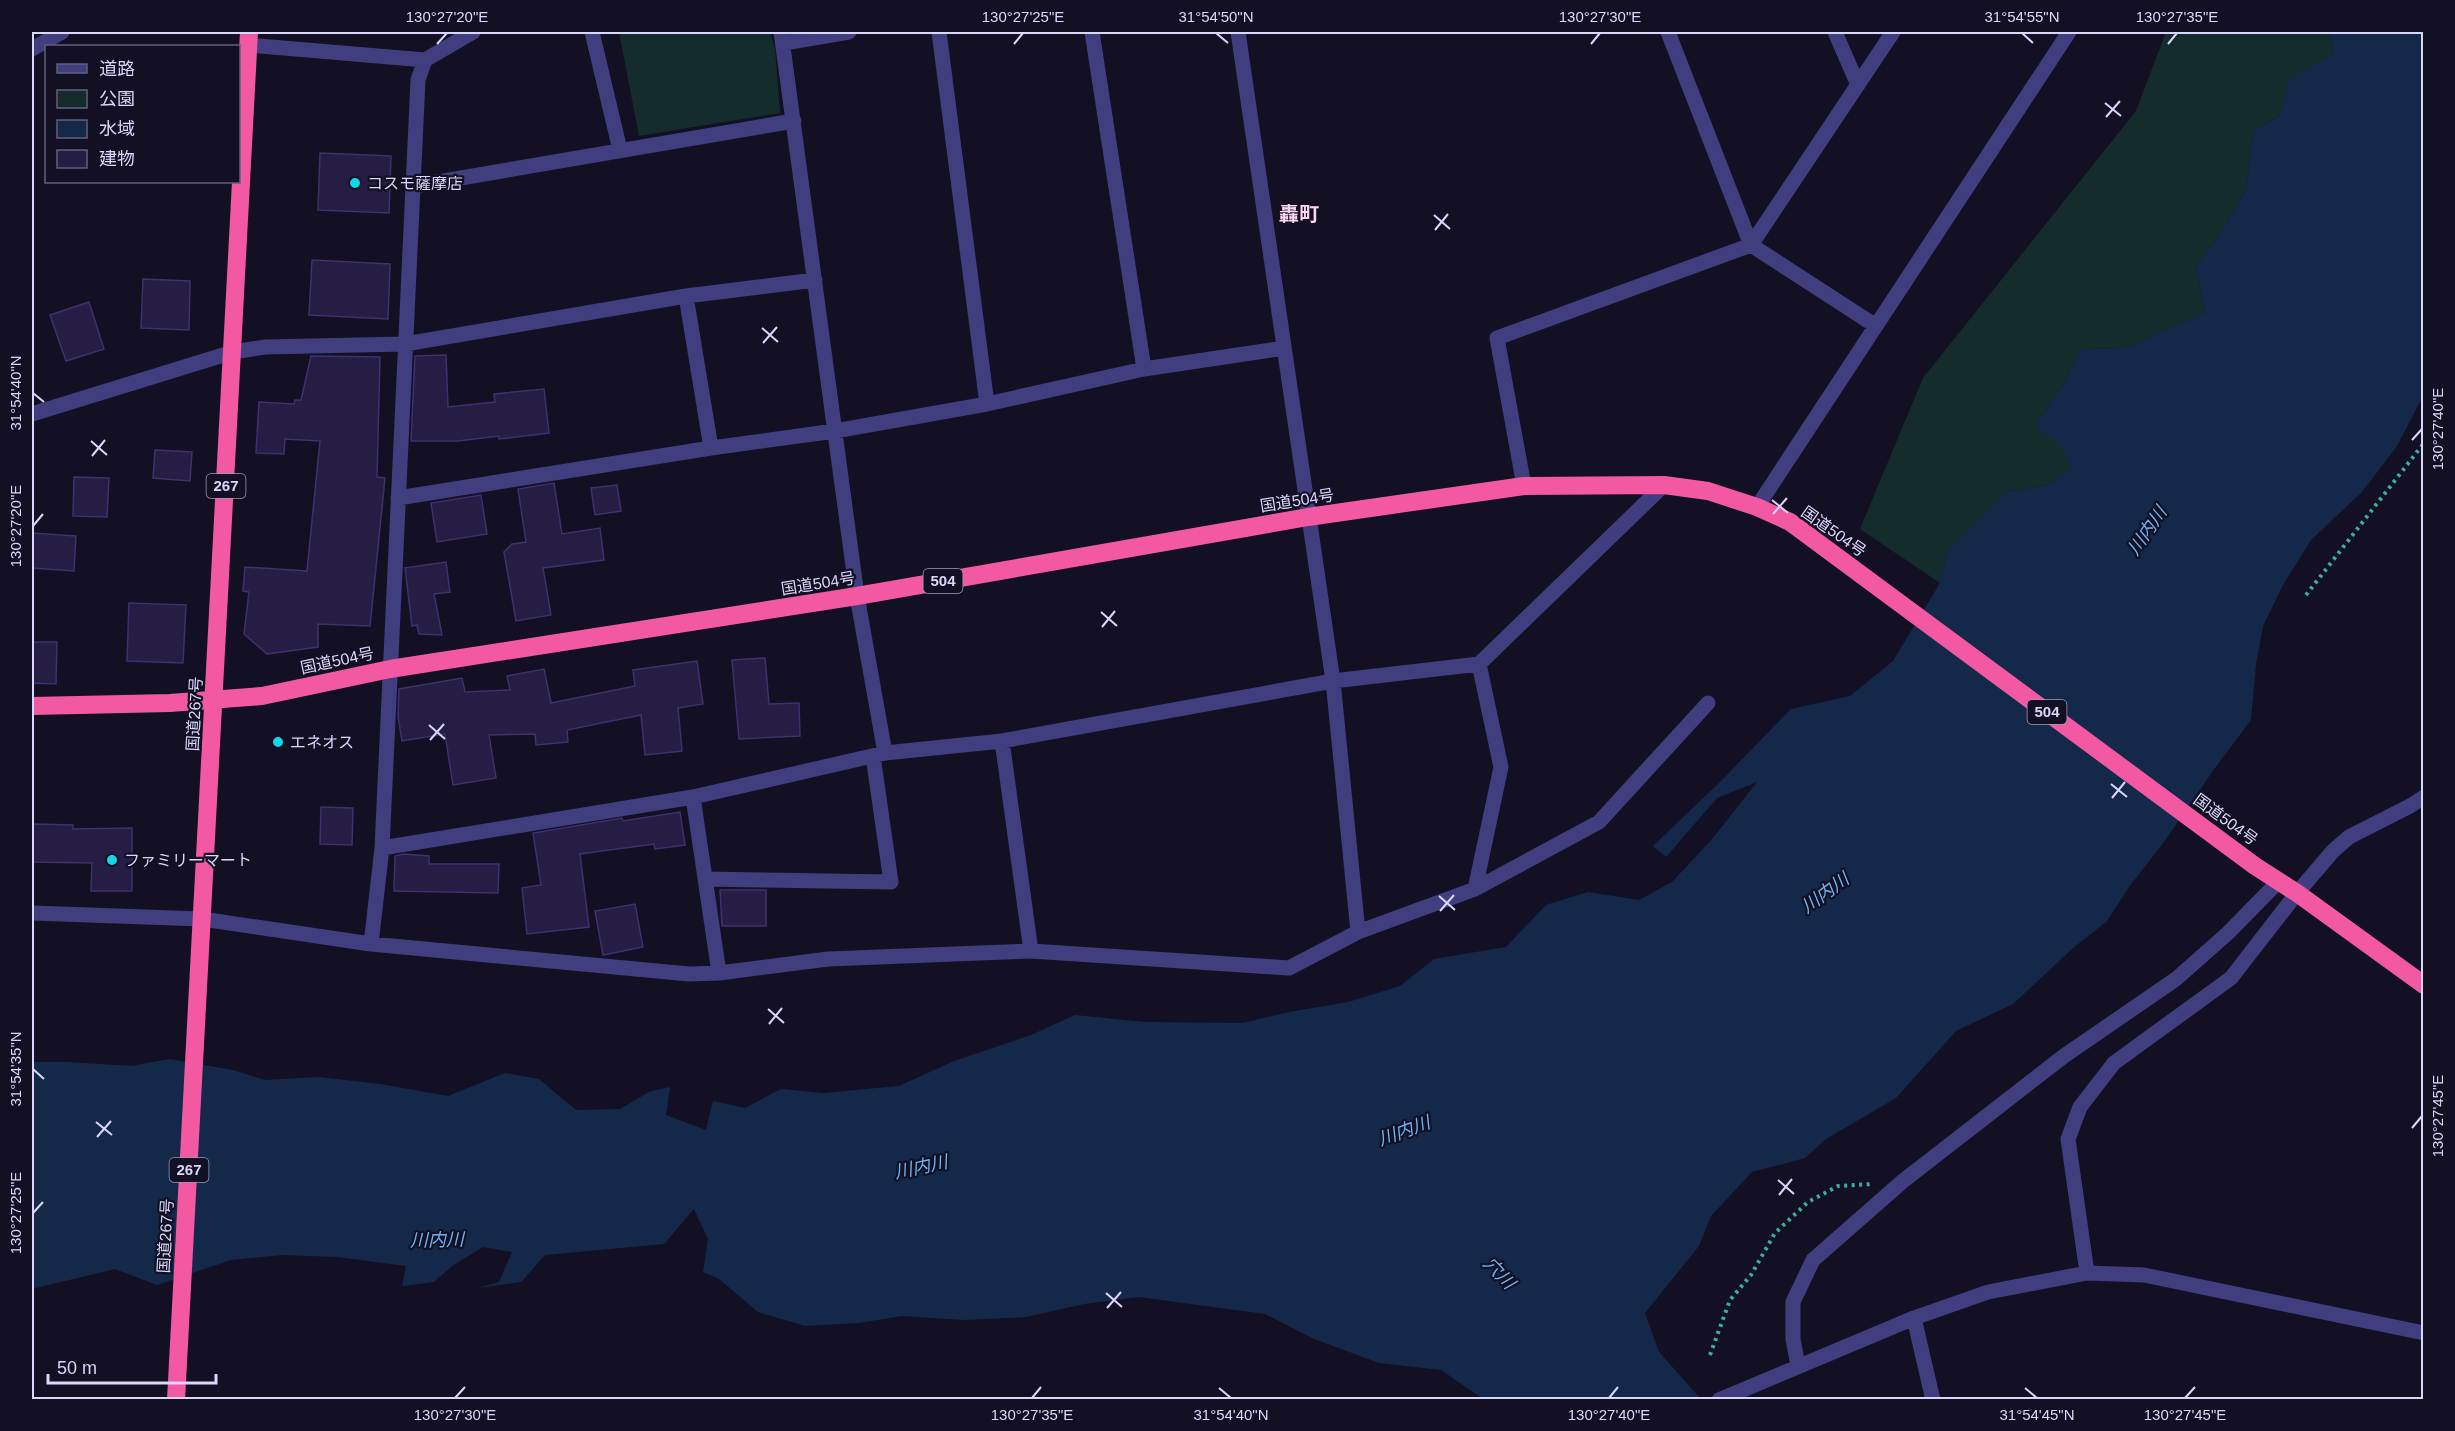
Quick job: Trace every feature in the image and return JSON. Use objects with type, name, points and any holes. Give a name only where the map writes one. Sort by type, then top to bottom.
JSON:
[{"type":"highway","name":"国道267号","points":[[176,1400],[215,700],[248,38]]},
{"type":"highway","name":"国道504号","points":[[32,706],[170,703],[262,696],[390,669],[857,596],[1308,517],[1524,486],[1664,485],[1707,491],[1757,507],[1790,522],[2255,866],[2297,893],[2424,985]]},
{"type":"street","points":[[32,49],[62,32]]},
{"type":"street","points":[[248,38],[425,60],[473,32]]},
{"type":"street","points":[[592,32],[620,150]]},
{"type":"street","points":[[705,879],[891,882],[879,755],[782,37],[849,32]]},
{"type":"street","points":[[939,32],[987,404]]},
{"type":"street","points":[[1092,32],[1144,369]]},
{"type":"street","points":[[1238,32],[1333,681],[1358,932]]},
{"type":"street","points":[[1668,32],[1751,245],[1876,326]]},
{"type":"street","points":[[1835,32],[1858,85]]},
{"type":"street","points":[[1524,486],[1497,338],[1751,245],[1893,32]]},
{"type":"street","points":[[1757,507],[2068,32]]},
{"type":"street","points":[[371,944],[382,848],[418,80],[425,60]]},
{"type":"street","points":[[414,186],[794,121]]},
{"type":"street","points":[[32,414],[233,352],[265,347],[405,344],[686,296],[815,280]]},
{"type":"street","points":[[686,296],[711,448]]},
{"type":"street","points":[[398,498],[711,448],[835,431],[987,404],[1144,369],[1284,348]]},
{"type":"street","points":[[382,848],[693,797],[879,755],[1002,741],[1333,681],[1479,664],[1664,485]]},
{"type":"street","points":[[1475,889],[1501,767],[1479,664]]},
{"type":"street","points":[[32,913],[202,919],[371,944],[689,974],[719,973],[828,959],[1031,951],[1289,968],[1358,932],[1475,889],[1599,822],[1708,703]]},
{"type":"street","points":[[1002,741],[1031,951]]},
{"type":"street","points":[[693,797],[719,973]]},
{"type":"street","points":[[2087,1273],[2068,1139],[2080,1107],[2114,1063],[2231,978],[2333,851],[2349,837],[2424,797]]},
{"type":"street","points":[[1798,1366],[1793,1339],[1794,1302],[1813,1260],[1903,1181],[2064,1056],[2176,979],[2228,933],[2279,881]]},
{"type":"street","points":[[1719,1400],[1914,1318],[1989,1292],[2087,1273],[2144,1275],[2424,1333]]},
{"type":"street","points":[[1914,1318],[1933,1400]]},
{"type":"path","points":[[2306,595],[2424,442]]},
{"type":"path","points":[[1710,1355],[1730,1300],[1751,1275],[1775,1233],[1808,1202],[1838,1186],[1903,1181]]},
{"type":"green space","points":[[619,32],[770,32],[775,49],[780,113],[639,136]]},
{"type":"green space","points":[[2166,32],[2329,32],[2334,53],[2291,79],[2280,115],[2253,132],[2246,190],[2220,234],[2196,266],[2205,313],[2125,348],[2081,349],[2062,386],[2035,426],[2063,446],[2072,467],[2048,485],[2006,492],[1947,551],[1940,583],[1860,529],[1923,378],[2136,111]]},
{"type":"water","points":[[2329,32],[2423,32],[2423,396],[2397,446],[2362,492],[2311,540],[2283,585],[2263,626],[2256,664],[2251,720],[2129,887],[2107,921],[2072,949],[2013,1004],[1956,1031],[1896,1098],[1826,1139],[1805,1158],[1752,1172],[1711,1216],[1699,1246],[1645,1313],[1659,1352],[1701,1399],[1483,1399],[1441,1370],[1379,1363],[1314,1339],[1265,1314],[1139,1297],[1084,1304],[1026,1317],[964,1320],[902,1316],[859,1323],[805,1326],[758,1312],[719,1279],[703,1272],[708,1239],[694,1209],[664,1244],[545,1255],[521,1282],[478,1288],[499,1282],[512,1252],[483,1247],[452,1266],[434,1282],[402,1286],[406,1266],[337,1257],[283,1255],[231,1260],[157,1285],[115,1269],[32,1289],[32,1062],[132,1066],[169,1059],[233,1070],[265,1080],[319,1077],[380,1084],[448,1096],[505,1073],[539,1079],[576,1110],[620,1109],[649,1092],[670,1087],[666,1115],[706,1130],[713,1101],[745,1108],[781,1089],[823,1093],[899,1086],[954,1061],[1031,1035],[1075,1015],[1145,1022],[1242,1023],[1348,1002],[1400,986],[1434,959],[1506,947],[1546,905],[1588,892],[1639,900],[1672,882],[1713,838],[1757,782],[1717,798],[1666,857],[1653,846],[1791,709],[1850,696],[1893,661],[1940,583],[1947,551],[2006,492],[2048,485],[2071,467],[2062,446],[2035,426],[2062,386],[2081,349],[2125,348],[2205,313],[2196,266],[2220,234],[2246,190],[2253,132],[2280,115],[2290,79],[2334,53]]},
{"type":"building","name":"コスモ薩摩店","points":[[320,153],[391,156],[389,213],[318,210]]},
{"type":"building","points":[[312,260],[390,264],[388,319],[309,315]]},
{"type":"building","points":[[143,279],[190,281],[189,330],[141,328]]},
{"type":"building","points":[[89,302],[104,349],[66,361],[50,315]]},
{"type":"building","points":[[446,355],[448,407],[495,402],[494,394],[544,389],[549,433],[499,439],[499,436],[458,441],[411,441],[415,356]]},
{"type":"building","points":[[311,356],[380,357],[377,477],[385,478],[370,626],[318,624],[318,647],[267,654],[244,634],[249,592],[243,591],[245,567],[307,571],[320,441],[285,439],[284,454],[256,453],[259,402],[294,404],[295,400],[301,400]]},
{"type":"building","points":[[155,450],[192,452],[190,481],[153,478]]},
{"type":"building","points":[[74,477],[109,478],[107,517],[73,516]]},
{"type":"building","points":[[554,483],[562,534],[600,528],[604,560],[543,568],[551,615],[516,621],[504,552],[512,544],[526,542],[518,489]]},
{"type":"building","points":[[617,485],[621,511],[595,515],[591,488]]},
{"type":"building","points":[[481,495],[487,534],[437,542],[431,503]]},
{"type":"building","points":[[32,533],[76,536],[74,571],[32,568]]},
{"type":"building","points":[[446,562],[450,592],[434,594],[442,635],[419,634],[417,625],[412,626],[405,568]]},
{"type":"building","points":[[129,603],[186,605],[183,663],[127,661]]},
{"type":"building","points":[[32,642],[57,642],[56,684],[32,683]]},
{"type":"building","points":[[765,658],[769,704],[799,703],[800,736],[739,739],[732,660]]},
{"type":"building","points":[[697,661],[703,704],[678,708],[682,751],[645,755],[641,715],[567,730],[568,742],[536,745],[535,734],[489,735],[496,778],[453,785],[445,734],[402,741],[398,716],[399,689],[462,678],[465,692],[510,690],[507,676],[544,669],[551,703],[635,686],[633,670]]},
{"type":"building","points":[[321,807],[353,808],[352,845],[320,844]]},
{"type":"building","points":[[680,812],[685,845],[655,849],[654,844],[580,854],[589,927],[527,934],[522,888],[541,885],[533,833],[622,818],[623,821]]},
{"type":"building","points":[[33,824],[73,825],[73,829],[132,828],[132,891],[91,891],[92,863],[33,862]]},
{"type":"building","points":[[404,854],[429,856],[429,864],[499,864],[498,893],[394,891],[395,856]]},
{"type":"building","points":[[720,890],[766,890],[766,926],[722,926]]},
{"type":"building","points":[[635,904],[643,947],[603,955],[595,911]]},
{"type":"place","name":"コスモ薩摩店","points":[[355,183]]},
{"type":"place","name":"エネオス","points":[[278,742]]},
{"type":"place","name":"ファミリーマート","points":[[112,860]]},
{"type":"district","name":"轟町","points":[[1299,214]]},
{"type":"water label","name":"川内川","points":[[2147,531]]},
{"type":"water label","name":"川内川","points":[[1825,893]]},
{"type":"water label","name":"川内川","points":[[1404,1131]]},
{"type":"water label","name":"川内川","points":[[921,1167]]},
{"type":"water label","name":"川内川","points":[[437,1240]]},
{"type":"water label","name":"穴川","points":[[1499,1273]]}]
